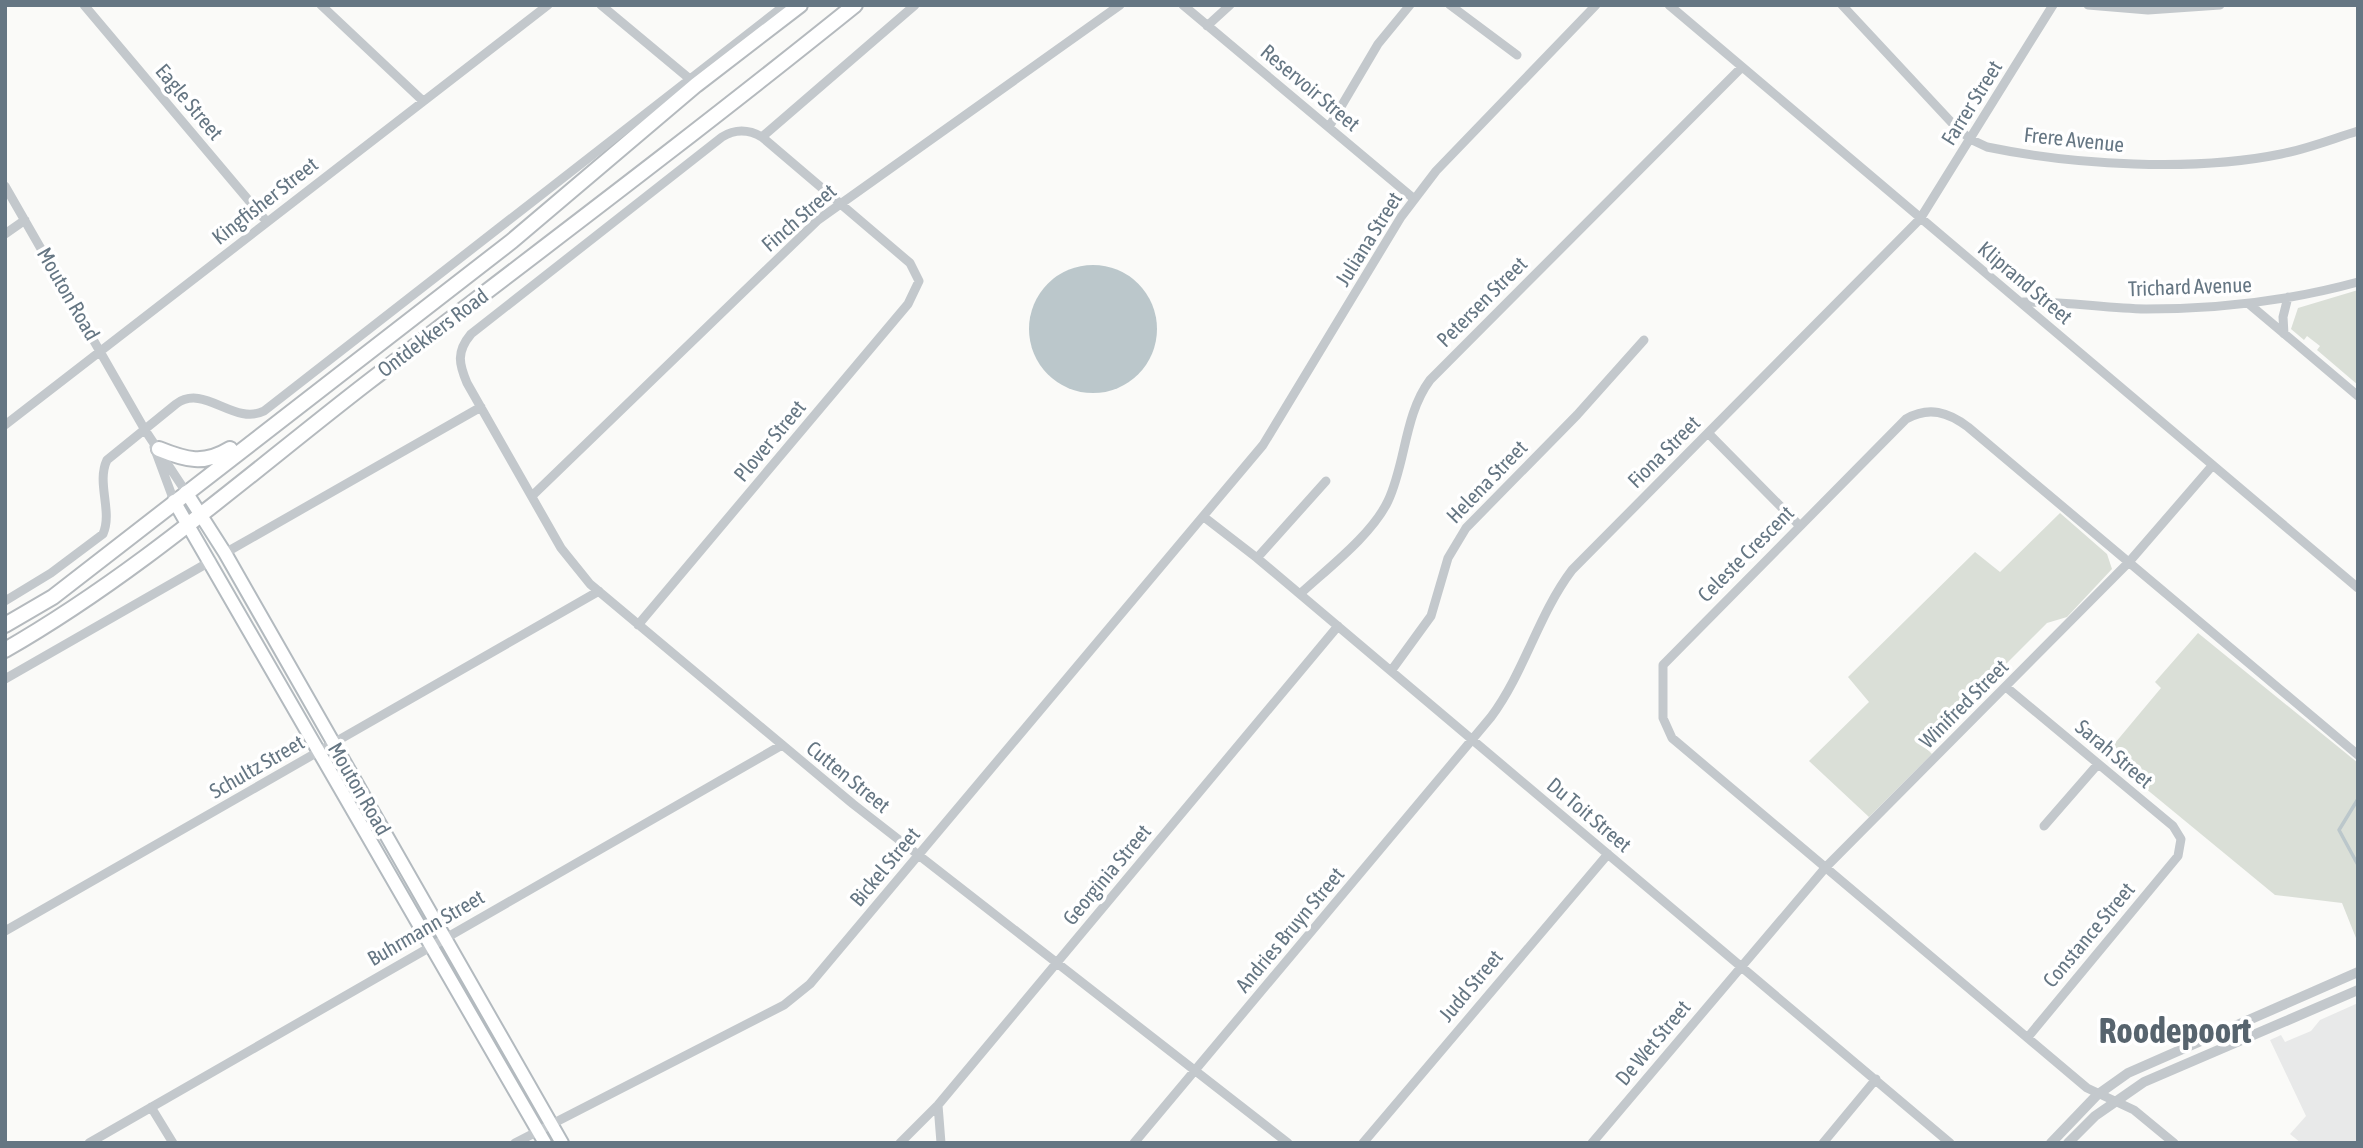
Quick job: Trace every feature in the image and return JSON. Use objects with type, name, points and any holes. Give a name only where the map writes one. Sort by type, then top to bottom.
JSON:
[{"type":"main road","name":"Ontdekkers Road","points":[[5,625],[53,597],[512,241],[696,85],[800,5]]},
{"type":"main road","name":"Ontdekkers Road","points":[[5,650],[65,616],[190,526],[365,385],[726,109],[855,5]]},
{"type":"main road","points":[[155,444],[189,460],[208,459],[278,421]]},
{"type":"main road","name":"Mouton Road","points":[[180,496],[202,516],[225,554],[562,1143]]},
{"type":"main road","name":"Mouton Road","points":[[180,496],[190,526],[254,642],[320,751],[541,1137]]},
{"type":"street","name":"Eagle Street","points":[[85,5],[267,222]]},
{"type":"street","points":[[321,5],[423,101]]},
{"type":"street","name":"Kingfisher Street","points":[[5,425],[548,5]]},
{"type":"street","points":[[601,5],[691,80]]},
{"type":"street","name":"Ontdekkers Road","points":[[5,601],[51,573],[103,534],[106,524],[104,464],[111,455],[189,397],[247,415],[264,411],[785,5]]},
{"type":"street","points":[[840,204],[762,137],[915,5]]},
{"type":"street","name":"Finch Street","points":[[532,496],[810,228],[1119,5]]},
{"type":"street","name":"Reservoir Street","points":[[1183,5],[1413,198]]},
{"type":"street","points":[[1207,26],[1230,5]]},
{"type":"street","points":[[1329,127],[1378,44],[1410,5]]},
{"type":"street","points":[[1450,5],[1517,55]]},
{"type":"street","name":"Juliana Street","points":[[1204,517],[1273,431],[1413,198],[1596,5]]},
{"type":"street","name":"Kliprand Street","points":[[1669,5],[2358,587]]},
{"type":"street","name":"Frere Avenue","points":[[1842,5],[1970,139],[1987,147],[2124,164],[2166,163],[2282,154],[2358,131]]},
{"type":"street","name":"Farrer Street","points":[[1920,219],[2053,5]]},
{"type":"street","points":[[2088,5],[2148,9],[2220,5]]},
{"type":"street","name":"Petersen Street","points":[[1300,594],[1352,545],[1388,502],[1418,400],[1430,380],[1742,67]]},
{"type":"street","name":"Ontdekkers Road","points":[[461,369],[459,353],[471,334],[722,137],[744,131],[762,137]]},
{"type":"street","name":"Mouton Road","points":[[5,186],[155,444],[180,496]]},
{"type":"street","name":"Plover Street","points":[[638,625],[908,304],[916,291],[918,275],[910,263],[840,204]]},
{"type":"street","name":"Fiona Street","points":[[1473,740],[1508,694],[1553,599],[1572,570],[1920,219]]},
{"type":"street","points":[[5,234],[25,220]]},
{"type":"street","name":"Trichard Avenue","points":[[2023,302],[2050,301],[2147,309],[2249,304],[2358,282]]},
{"type":"street","points":[[2284,334],[2283,317],[2288,297]]},
{"type":"street","points":[[2249,304],[2358,396]]},
{"type":"street","name":"Helena Street","points":[[1391,671],[1431,616],[1448,558],[1466,528],[1577,415],[1644,340]]},
{"type":"street","name":"Cutten Street","points":[[461,369],[561,548],[599,591],[917,855],[1288,1143]]},
{"type":"street","points":[[225,554],[481,407]]},
{"type":"street","name":"Celeste Crescent","points":[[2174,1143],[2134,1110],[2097,1095],[1672,738],[1663,718],[1662,671],[1668,658],[1906,419],[1921,412],[1941,412],[1968,427],[2358,755]]},
{"type":"street","points":[[1708,433],[1799,525]]},
{"type":"street","name":"Mouton Road","points":[[155,444],[180,496]]},
{"type":"street","name":"Winifred Street","points":[[1741,966],[1826,867],[2129,562],[2212,466]]},
{"type":"street","points":[[1257,558],[1326,481]]},
{"type":"street","name":"Du Toit Street","points":[[1204,517],[1300,594],[1950,1143]]},
{"type":"street","name":"Bickel Street","points":[[515,1143],[541,1137],[552,1123],[792,1000],[810,984],[1204,517]]},
{"type":"street","points":[[5,679],[211,561]]},
{"type":"street","name":"Schultz Street","points":[[5,931],[599,591]]},
{"type":"street","name":"Georginia Street","points":[[900,1143],[939,1105],[1338,626]]},
{"type":"street","name":"Sarah Street","points":[[2006,687],[2173,826],[2181,839],[2178,856]]},
{"type":"street","name":"Andries Bruyn Street","points":[[1134,1143],[1473,740]]},
{"type":"street","name":"Buhrmann Street","points":[[89,1143],[782,745]]},
{"type":"street","points":[[2044,826],[2098,764]]},
{"type":"street","name":"Judd Street","points":[[1363,1143],[1608,854]]},
{"type":"street","name":"Constance Street","points":[[2028,1037],[2178,856]]},
{"type":"street","name":"De Wet Street","points":[[1592,1143],[1741,966]]},
{"type":"street","points":[[2050,1143],[2097,1095],[2142,1066],[2358,972]]},
{"type":"street","points":[[2068,1143],[2115,1101],[2162,1074],[2358,990]]},
{"type":"street","points":[[1823,1143],[1876,1080]]},
{"type":"street","points":[[939,1105],[941,1143]]},
{"type":"street","points":[[151,1107],[173,1143]]},
{"type":"shaded area","points":[[1093,265],[1118,269],[1139,283],[1153,304],[1157,329],[1153,354],[1139,375],[1118,389],[1093,393],[1068,389],[1047,375],[1033,354],[1029,329],[1033,304],[1047,283],[1068,269]]},
{"type":"shaded area","points":[[2358,290],[2358,385],[2317,350],[2320,346],[2307,336],[2304,340],[2291,329],[2298,308]]},
{"type":"shaded area","points":[[2060,513],[2107,554],[2112,569],[2067,617],[2047,623],[1924,746],[1932,754],[1869,817],[1809,761],[1869,702],[1848,677],[1975,552],[2000,572]]},
{"type":"shaded area","points":[[2198,633],[2358,763],[2358,943],[2342,903],[2275,895],[2105,755],[2161,688],[2155,682]]},
{"type":"shaded area","points":[[2358,1003],[2358,1143],[2301,1143],[2290,1134],[2306,1116],[2270,1040],[2281,1035],[2285,1042],[2311,1031],[2320,1020]]},
{"type":"waterway","points":[[2358,799],[2339,830],[2358,865]]},
{"type":"district","name":"Roodepoort","points":[[2175,1031]]}]
